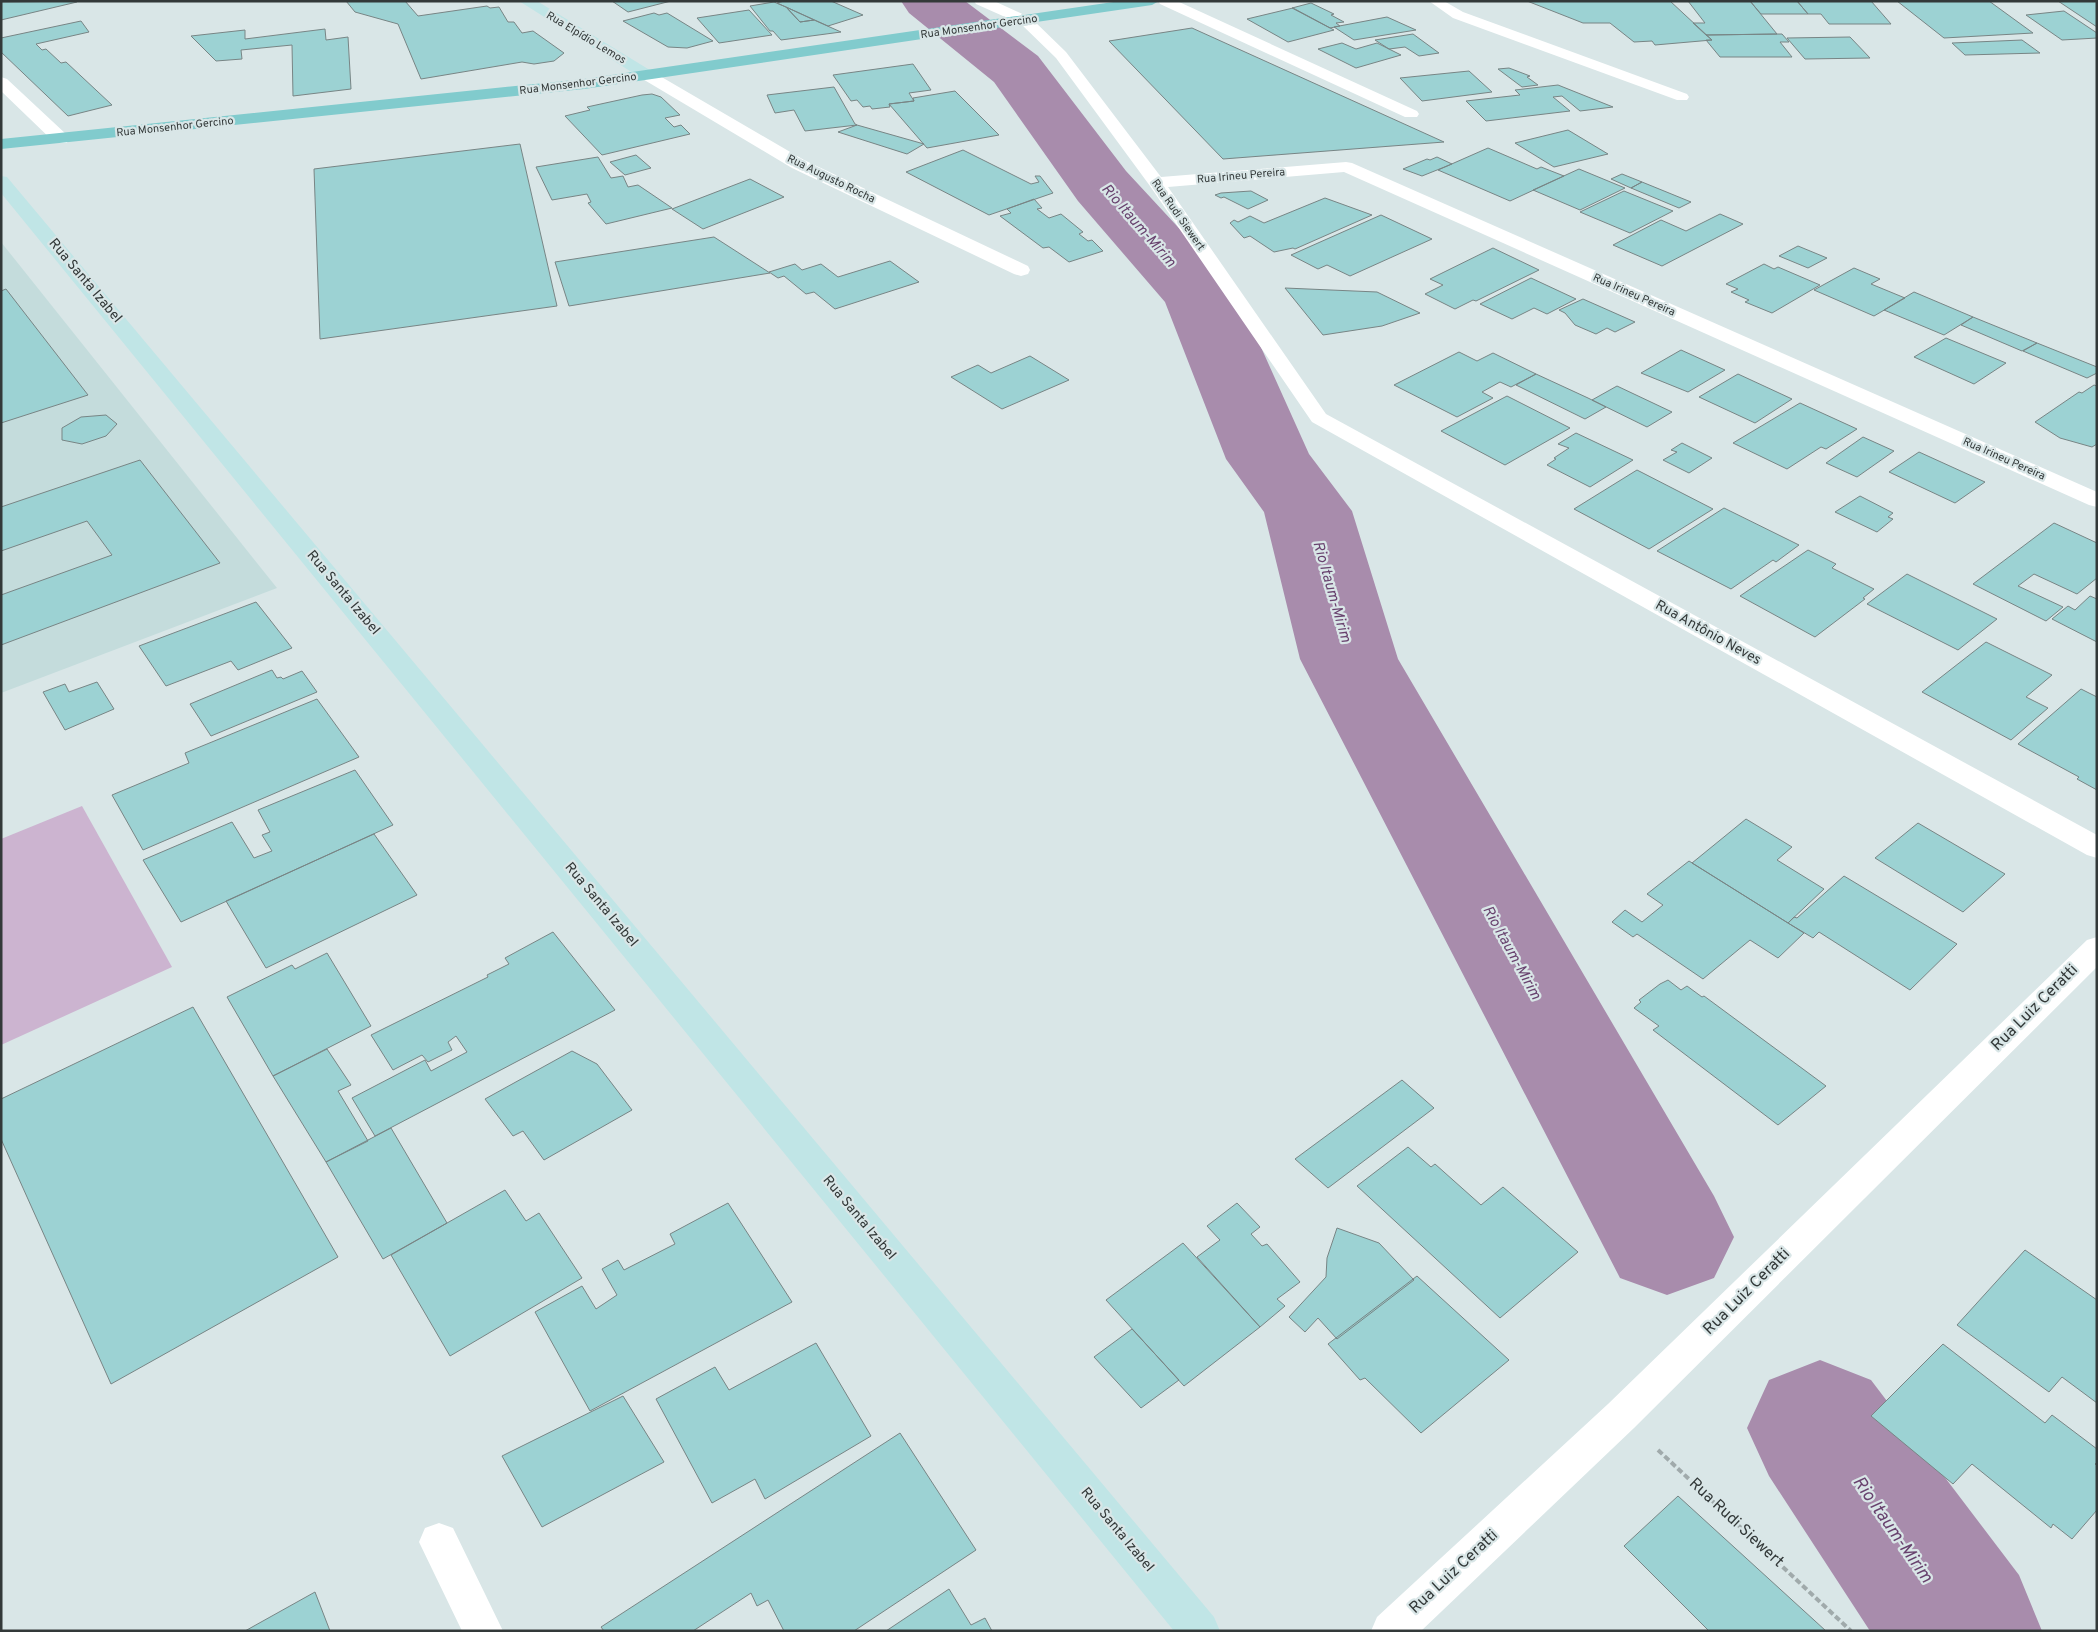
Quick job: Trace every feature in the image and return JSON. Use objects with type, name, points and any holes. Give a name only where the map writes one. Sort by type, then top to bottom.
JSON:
[{"type":"main road","name":"Rua Monsenhor Gercino","points":[[1,144],[584,84],[925,36],[1152,1]]},
{"type":"street","name":"Rua Elpídio Lemos","points":[[526,1],[647,75]]},
{"type":"street","points":[[981,1],[1026,20]]},
{"type":"street","points":[[1165,1],[1411,114]]},
{"type":"street","name":"Rua Rudi Siewert","points":[[1026,20],[1061,55],[1156,183],[1320,418]]},
{"type":"street","name":"Rua Augusto Rocha","points":[[647,75],[798,164],[1021,270]]},
{"type":"street","points":[[1,82],[61,138]]},
{"type":"street","name":"Rua Irineu Pereira","points":[[1156,183],[1346,167],[2097,500]]},
{"type":"street","name":"Rua Santa Izabel","points":[[1,180],[1200,1631]]},
{"type":"street","name":"Rua Antônio Neves","points":[[1320,418],[2097,848]]},
{"type":"street","name":"Rua Luiz Ceratti","points":[[1392,1631],[1621,1416],[2097,948]]},
{"type":"street","points":[[439,1542],[483,1631]]},
{"type":"lane","points":[[1436,1],[1458,15],[1682,98]]},
{"type":"path","name":"Rua Rudi Siewert","points":[[1621,1416],[1851,1631]]},
{"type":"shaded area","points":[[1,242],[277,588],[1,693]]},
{"type":"shaded area","points":[[82,806],[172,967],[1,1045],[1,839]]},
{"type":"building","points":[[346,1],[405,1],[418,16],[487,6],[490,8],[499,7],[508,22],[514,22],[522,33],[533,31],[564,53],[554,61],[534,64],[522,62],[421,79],[398,24],[355,12]]},
{"type":"building","points":[[612,1],[671,1],[628,12]]},
{"type":"building","points":[[784,1],[831,1],[863,15],[828,26],[777,3]]},
{"type":"building","points":[[1527,1],[1670,1],[1712,40],[1655,45],[1652,41],[1634,42],[1610,23],[1583,23]]},
{"type":"building","points":[[1688,1],[1750,1],[1777,34],[1706,35],[1693,23],[1705,23]]},
{"type":"building","points":[[1750,1],[1797,1],[1808,14],[1761,14]]},
{"type":"building","points":[[1797,1],[1871,1],[1891,24],[1829,24],[1821,14],[1808,14]]},
{"type":"building","points":[[1897,1],[1989,1],[2033,33],[1944,38]]},
{"type":"building","points":[[2058,1],[2097,1],[2097,27]]},
{"type":"building","points":[[1,2],[77,2],[1,20]]},
{"type":"building","points":[[774,2],[786,7],[800,22],[814,20],[841,32],[781,40],[773,31],[770,31],[750,6]]},
{"type":"building","points":[[1311,3],[1334,14],[1331,15],[1344,22],[1336,23],[1340,26],[1330,28],[1292,8]]},
{"type":"building","points":[[786,7],[814,20],[800,22]]},
{"type":"building","points":[[1293,8],[1334,30],[1288,42],[1247,19]]},
{"type":"building","points":[[749,10],[772,35],[719,43],[697,18]]},
{"type":"building","points":[[2064,11],[2097,33],[2097,38],[2062,40],[2026,15]]},
{"type":"building","points":[[654,13],[659,15],[667,13],[713,41],[687,48],[668,47],[623,21]]},
{"type":"building","points":[[1387,17],[1416,30],[1354,40],[1334,27]]},
{"type":"building","points":[[81,21],[89,32],[36,44],[42,50],[46,49],[61,63],[66,62],[112,105],[68,116],[1,52],[1,38]]},
{"type":"building","points":[[1192,28],[1444,142],[1223,159],[1109,41]]},
{"type":"building","points":[[325,29],[326,40],[348,37],[351,89],[293,96],[292,45],[241,50],[242,59],[216,61],[191,36],[245,30],[245,39]]},
{"type":"building","points":[[1413,34],[1439,53],[1419,56],[1405,47],[1389,49],[1375,40]]},
{"type":"building","points":[[1782,34],[1789,42],[1780,42],[1792,57],[1720,57],[1706,40],[1712,40],[1706,35]]},
{"type":"building","points":[[1850,37],[1870,58],[1805,59],[1787,38]]},
{"type":"building","points":[[2022,40],[2040,53],[1965,55],[1952,43]]},
{"type":"building","points":[[1342,43],[1356,49],[1377,43],[1401,55],[1356,68],[1318,49]]},
{"type":"building","points":[[913,64],[931,90],[909,93],[914,101],[889,104],[890,107],[872,109],[870,106],[863,107],[857,100],[851,101],[833,75]]},
{"type":"building","points":[[1509,68],[1530,76],[1527,77],[1538,85],[1522,87],[1498,69]]},
{"type":"building","points":[[1469,71],[1492,92],[1422,101],[1400,78]]},
{"type":"building","points":[[1558,85],[1613,107],[1580,111],[1562,96],[1553,97],[1570,111],[1486,121],[1466,101],[1520,95],[1515,90]]},
{"type":"building","points":[[834,87],[857,125],[805,131],[794,110],[775,113],[767,95]]},
{"type":"building","points":[[955,91],[999,135],[927,148],[889,104],[914,101],[913,98]]},
{"type":"building","points":[[652,94],[661,97],[680,115],[665,118],[674,127],[681,125],[690,134],[602,155],[565,116],[590,110],[587,107]]},
{"type":"building","points":[[857,125],[924,144],[907,154],[838,132]]},
{"type":"building","points":[[1568,130],[1608,154],[1554,167],[1515,143]]},
{"type":"building","points":[[520,144],[557,306],[320,339],[314,169]]},
{"type":"building","points":[[1488,148],[1537,169],[1541,167],[1564,176],[1510,201],[1438,170]]},
{"type":"building","points":[[963,150],[1031,184],[1039,182],[1035,176],[1040,176],[1053,193],[989,215],[906,172]]},
{"type":"building","points":[[636,155],[651,168],[625,175],[610,162]]},
{"type":"building","points":[[598,157],[611,178],[623,176],[628,187],[638,185],[672,208],[606,224],[588,203],[591,202],[587,194],[552,200],[536,167]]},
{"type":"building","points":[[1437,157],[1452,164],[1422,176],[1403,169],[1427,159],[1430,160]]},
{"type":"building","points":[[1579,169],[1625,188],[1580,210],[1533,190]]},
{"type":"building","points":[[1622,174],[1642,182],[1631,188],[1611,179]]},
{"type":"building","points":[[750,179],[784,197],[703,229],[672,209]]},
{"type":"building","points":[[1642,182],[1691,202],[1679,208],[1631,188]]},
{"type":"building","points":[[1251,191],[1268,200],[1248,209],[1224,197],[1221,198],[1215,195],[1221,193]]},
{"type":"building","points":[[1624,191],[1673,211],[1630,233],[1580,212]]},
{"type":"building","points":[[1325,198],[1372,215],[1295,249],[1274,252],[1250,236],[1244,238],[1230,223],[1234,220],[1238,222],[1250,216],[1264,223]]},
{"type":"building","points":[[1034,199],[1042,208],[1037,209],[1049,218],[1061,214],[1083,232],[1079,234],[1088,241],[1092,240],[1103,251],[1069,262],[1049,247],[1043,248],[1000,216],[1011,213],[1007,209]]},
{"type":"building","points":[[1720,214],[1743,224],[1662,266],[1613,245],[1661,220],[1686,231]]},
{"type":"building","points":[[1381,215],[1432,239],[1350,276],[1327,265],[1318,269],[1291,255]]},
{"type":"building","points":[[714,237],[770,273],[569,306],[555,262]]},
{"type":"building","points":[[1798,246],[1827,258],[1808,268],[1779,256]]},
{"type":"building","points":[[1493,248],[1539,270],[1476,301],[1473,300],[1455,309],[1425,294],[1443,285],[1430,279]]},
{"type":"building","points":[[890,261],[919,282],[835,309],[814,292],[806,294],[784,276],[778,278],[769,272],[795,264],[802,270],[821,264],[838,277]]},
{"type":"building","points":[[1764,264],[1774,269],[1778,267],[1820,285],[1772,313],[1745,302],[1749,300],[1731,292],[1738,289],[1726,284]]},
{"type":"building","points":[[1854,268],[1880,279],[1871,284],[1905,298],[1874,316],[1814,290]]},
{"type":"building","points":[[1531,278],[1576,299],[1547,314],[1534,308],[1512,319],[1480,304]]},
{"type":"building","points":[[1285,288],[1377,292],[1420,313],[1382,326],[1323,335]]},
{"type":"building","points":[[6,289],[88,395],[1,423],[1,291]]},
{"type":"building","points":[[1914,292],[1973,317],[1944,335],[1884,310]]},
{"type":"building","points":[[1583,299],[1635,322],[1615,332],[1607,328],[1596,334],[1575,325],[1565,313],[1559,310]]},
{"type":"building","points":[[1973,317],[2037,343],[2022,351],[1961,325]]},
{"type":"building","points":[[1946,338],[2006,363],[1974,384],[1914,357]]},
{"type":"building","points":[[2037,343],[2097,367],[2097,373],[2087,378],[2023,351]]},
{"type":"building","points":[[1681,350],[1725,370],[1688,392],[1641,373]]},
{"type":"building","points":[[1459,352],[1477,361],[1493,353],[1536,374],[1511,387],[1500,382],[1482,392],[1493,398],[1457,417],[1394,385]]},
{"type":"building","points":[[1030,356],[1069,380],[1002,409],[951,377],[978,365],[991,373]]},
{"type":"building","points":[[1536,374],[1606,407],[1585,419],[1516,385]]},
{"type":"building","points":[[1738,374],[1792,399],[1755,423],[1699,397]]},
{"type":"building","points":[[2094,385],[2097,386],[2097,444],[2092,447],[2060,438],[2035,422],[2079,392],[2082,393]]},
{"type":"building","points":[[1617,386],[1672,412],[1647,427],[1592,400]]},
{"type":"building","points":[[1507,396],[1570,428],[1505,465],[1441,431]]},
{"type":"building","points":[[1800,403],[1857,429],[1826,449],[1821,447],[1787,469],[1733,443]]},
{"type":"building","points":[[106,415],[117,424],[106,436],[82,444],[62,440],[62,428],[81,417]]},
{"type":"building","points":[[1576,433],[1633,460],[1590,487],[1547,465],[1569,448],[1558,444]]},
{"type":"building","points":[[1863,437],[1894,451],[1857,477],[1826,463]]},
{"type":"building","points":[[1682,443],[1712,458],[1689,473],[1663,460],[1677,452],[1671,450]]},
{"type":"building","points":[[1919,452],[1985,482],[1955,503],[1889,472]]},
{"type":"building","points":[[140,460],[220,563],[1,645],[1,595],[112,555],[87,521],[1,551],[1,507]]},
{"type":"building","points":[[1637,470],[1713,509],[1649,549],[1574,509]]},
{"type":"building","points":[[1860,496],[1893,513],[1888,517],[1893,519],[1877,532],[1835,512]]},
{"type":"building","points":[[1724,508],[1799,545],[1776,562],[1773,560],[1731,589],[1657,551]]},
{"type":"building","points":[[2054,523],[2097,543],[2097,578],[2077,594],[2034,574],[2018,586],[2063,607],[2046,621],[1973,584]]},
{"type":"building","points":[[1808,550],[1836,564],[1832,568],[1874,589],[1863,598],[1865,599],[1815,637],[1740,596]]},
{"type":"building","points":[[1907,574],[1997,619],[1958,650],[1867,604]]},
{"type":"building","points":[[2090,596],[2097,599],[2097,642],[2052,619],[2068,606],[2075,610]]},
{"type":"building","points":[[256,602],[292,648],[238,670],[231,661],[166,686],[139,646]]},
{"type":"building","points":[[1986,642],[2052,675],[2026,697],[2048,708],[2011,740],[1922,692]]},
{"type":"building","points":[[272,670],[277,678],[281,677],[283,679],[302,671],[317,692],[211,736],[190,704]]},
{"type":"building","points":[[97,682],[114,709],[65,730],[43,692],[65,684],[69,692]]},
{"type":"building","points":[[2081,689],[2097,697],[2097,790],[2077,779],[2079,777],[2018,744]]},
{"type":"building","points":[[317,699],[359,757],[143,850],[112,795],[189,763],[185,753]]},
{"type":"building","points":[[355,770],[393,825],[181,922],[143,860],[232,822],[254,858],[272,851],[262,835],[270,832],[258,810]]},
{"type":"building","points":[[1746,819],[1792,847],[1777,860],[1824,889],[1788,923],[1692,863]]},
{"type":"building","points":[[1918,823],[2005,874],[1963,912],[1875,858]]},
{"type":"building","points":[[374,834],[417,895],[266,968],[226,901]]},
{"type":"building","points":[[1689,861],[1804,933],[1778,958],[1750,940],[1703,979],[1637,934],[1633,937],[1612,922],[1625,910],[1642,922],[1663,905],[1647,894]]},
{"type":"building","points":[[1844,876],[1957,944],[1910,990],[1819,932],[1813,938],[1788,923],[1794,917],[1797,918]]},
{"type":"building","points":[[553,932],[615,1010],[375,1136],[352,1098],[425,1060],[431,1071],[467,1052],[456,1036],[448,1042],[452,1050],[428,1062],[422,1055],[393,1070],[371,1035],[488,977],[487,975],[509,964],[505,958]]},
{"type":"building","points":[[327,953],[371,1026],[273,1076],[227,997],[292,965],[295,969]]},
{"type":"building","points":[[1668,980],[1681,990],[1687,986],[1702,997],[1704,996],[1826,1086],[1778,1125],[1653,1030],[1659,1026],[1634,1008],[1641,1002],[1639,1000]]},
{"type":"building","points":[[193,1007],[338,1257],[111,1384],[1,1139],[1,1099]]},
{"type":"building","points":[[327,1049],[351,1085],[338,1091],[368,1141],[326,1162],[273,1076]]},
{"type":"building","points":[[572,1051],[597,1064],[632,1110],[544,1160],[523,1131],[513,1136],[485,1099]]},
{"type":"building","points":[[1402,1080],[1434,1108],[1328,1188],[1295,1159]]},
{"type":"building","points":[[391,1128],[447,1223],[383,1259],[326,1162]]},
{"type":"building","points":[[1408,1147],[1431,1167],[1435,1164],[1481,1205],[1503,1187],[1578,1252],[1500,1318],[1357,1186]]},
{"type":"building","points":[[505,1190],[526,1221],[539,1213],[582,1278],[450,1356],[391,1255]]},
{"type":"building","points":[[728,1203],[792,1302],[590,1411],[535,1312],[582,1286],[596,1309],[617,1295],[602,1269],[618,1260],[624,1270],[675,1244],[670,1234]]},
{"type":"building","points":[[1237,1203],[1260,1227],[1251,1234],[1262,1246],[1267,1244],[1300,1282],[1277,1299],[1285,1306],[1260,1327],[1197,1257],[1220,1240],[1207,1226]]},
{"type":"building","points":[[1337,1228],[1379,1243],[1414,1280],[1337,1339],[1318,1318],[1305,1332],[1289,1317],[1326,1277],[1327,1258]]},
{"type":"building","points":[[1183,1243],[1260,1327],[1184,1386],[1106,1300]]},
{"type":"building","points":[[2025,1250],[2097,1300],[2097,1403],[2062,1377],[2049,1392],[1957,1325]]},
{"type":"building","points":[[1417,1276],[1509,1360],[1421,1433],[1365,1378],[1360,1380],[1328,1344]]},
{"type":"building","points":[[1132,1329],[1179,1380],[1141,1408],[1094,1357]]},
{"type":"building","points":[[816,1343],[871,1436],[765,1499],[755,1479],[712,1503],[656,1399],[715,1367],[729,1390]]},
{"type":"building","points":[[1943,1344],[2045,1423],[2052,1415],[2097,1449],[2097,1462],[2095,1464],[2097,1466],[2097,1510],[2072,1539],[2053,1524],[2051,1528],[1972,1464],[1953,1484],[1871,1416]]},
{"type":"building","points":[[623,1396],[664,1462],[542,1527],[502,1456]]},
{"type":"building","points":[[900,1433],[976,1550],[854,1631],[784,1631],[768,1600],[757,1606],[751,1593],[693,1631],[604,1631],[601,1627]]},
{"type":"building","points":[[1678,1496],[1826,1631],[1709,1631],[1624,1546]]},
{"type":"building","points":[[949,1589],[971,1625],[985,1618],[992,1631],[886,1631]]},
{"type":"building","points":[[315,1592],[330,1631],[245,1631]]},
{"type":"waterway","name":"Rio Itaum-Mirim","points":[[929,1],[1016,69],[1102,186],[1200,296],[1269,459],[1308,511],[1349,659],[1667,1237]]},
{"type":"waterway","name":"Rio Itaum-Mirim","points":[[1820,1428],[1963,1631]]}]
